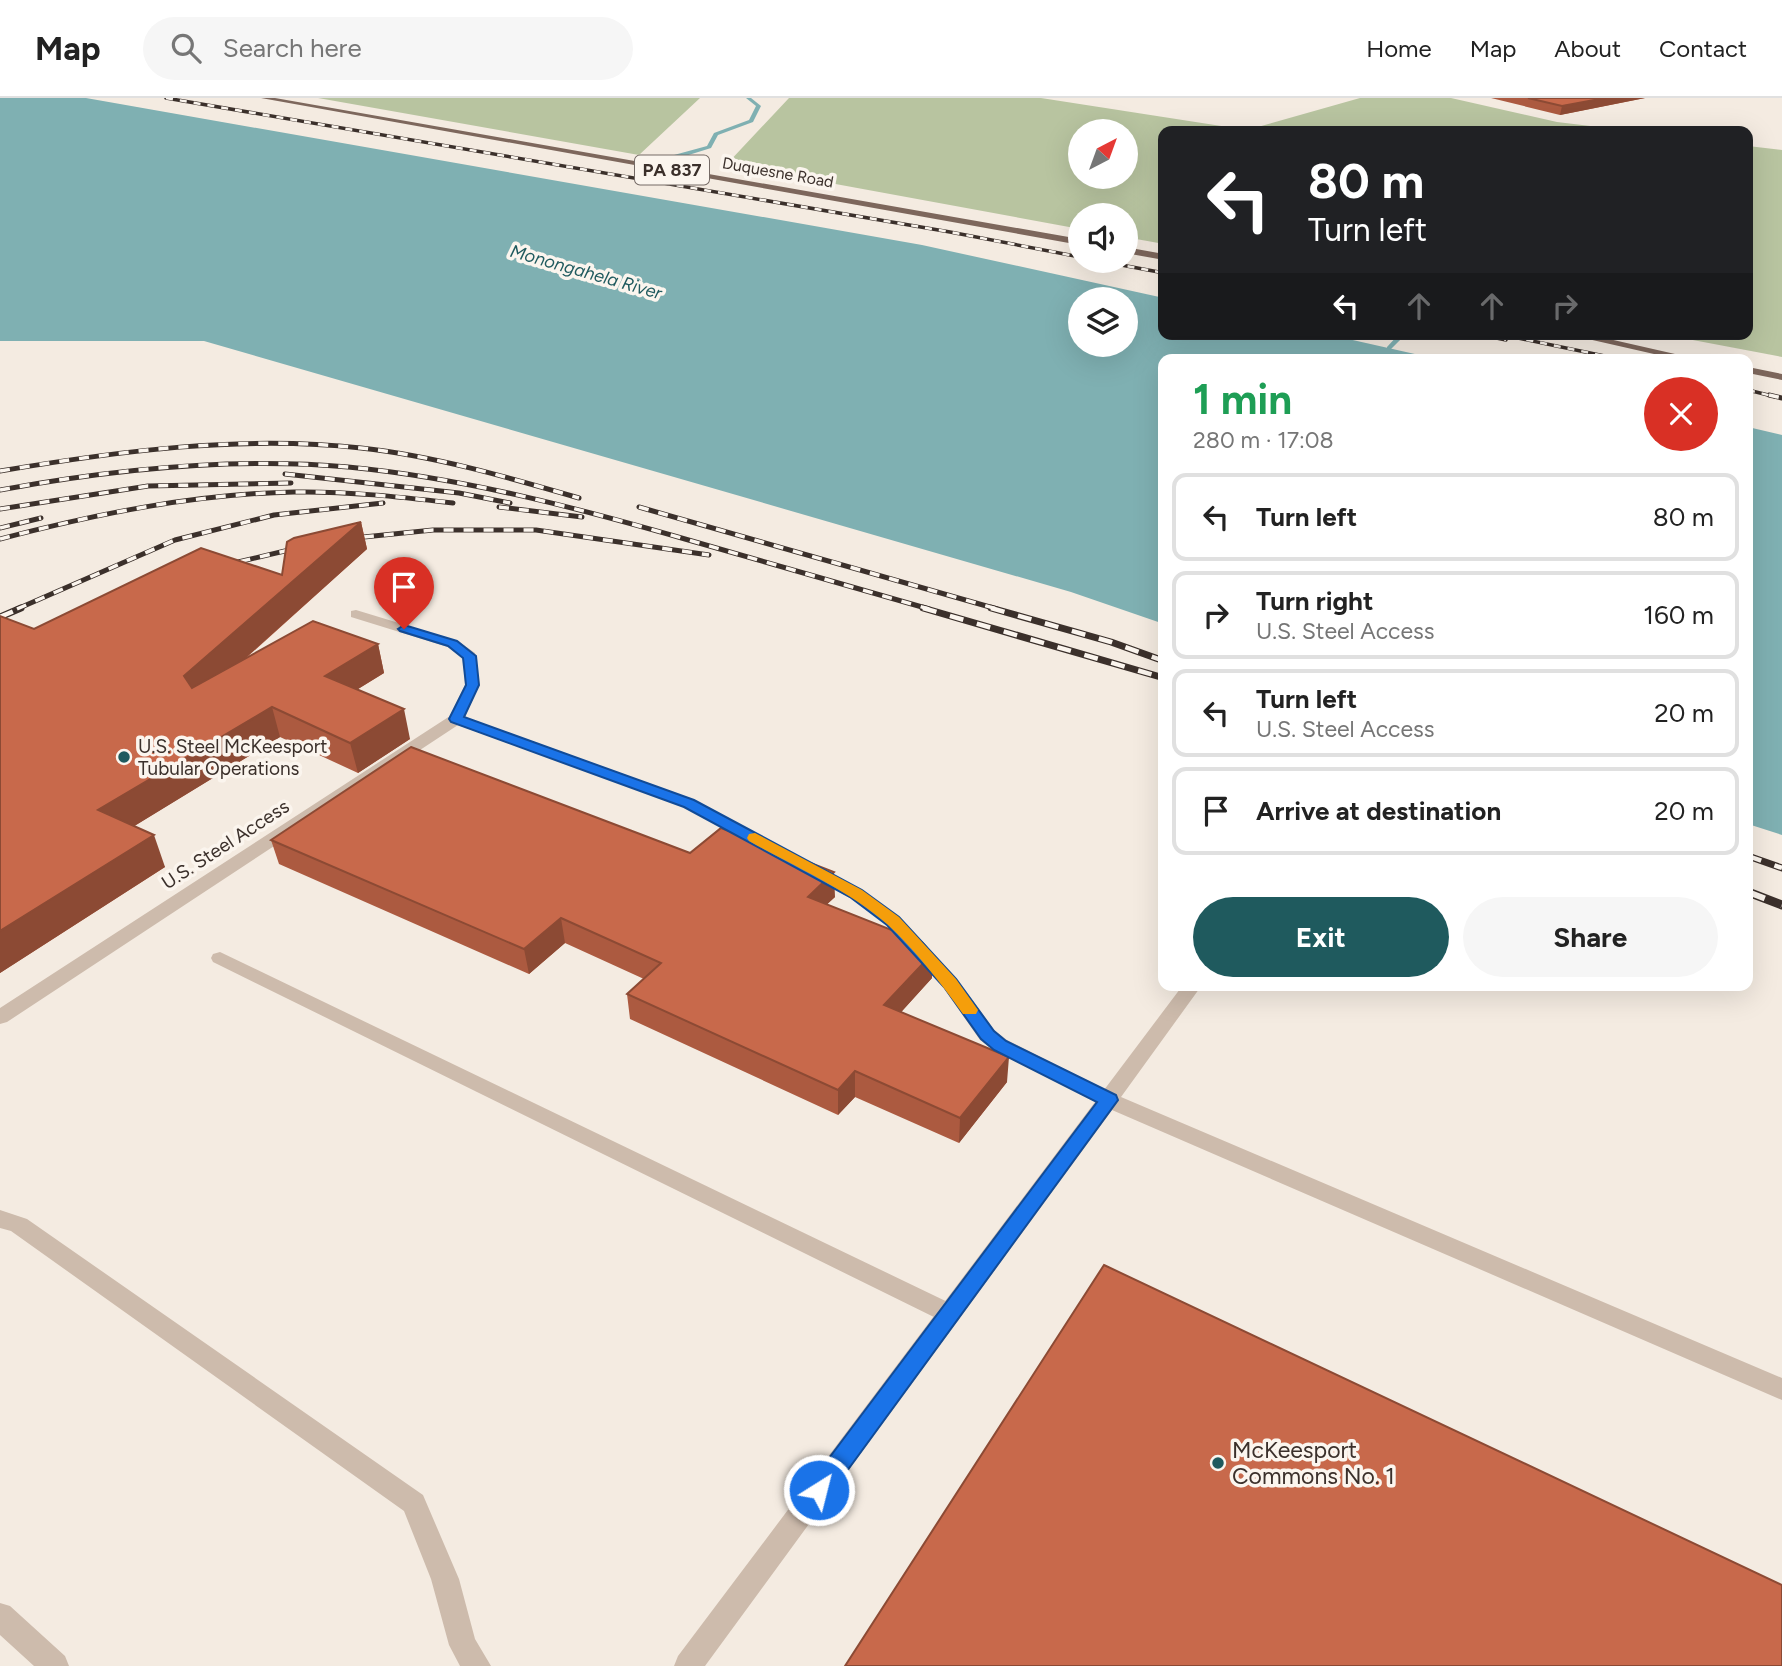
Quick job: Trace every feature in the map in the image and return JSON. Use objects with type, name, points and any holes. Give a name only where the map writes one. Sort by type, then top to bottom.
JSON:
[{"type":"main road","name":"Duquesne Road","points":[[264,98],[1068,240]]},
{"type":"main road","points":[[1138,252],[1158,256]]},
{"type":"main road","points":[[1600,340],[1668,354]]},
{"type":"main road","points":[[1753,371],[1782,377]]},
{"type":"street","points":[[356,614],[453,644],[470,656],[472,685],[456,719],[689,803],[856,894],[893,921],[950,983],[994,1040],[1109,1100],[1782,1389]]},
{"type":"street","name":"U.S. Steel Access","points":[[0,1017],[456,719]]},
{"type":"street","points":[[220,958],[950,1314]]},
{"type":"street","points":[[688,1666],[1190,991]]},
{"type":"street","points":[[0,1219],[19,1224],[414,1503],[445,1579],[463,1645],[477,1666]]},
{"type":"street","points":[[0,1616],[55,1666]]},
{"type":"green space","points":[[318,98],[700,98],[639,155]]},
{"type":"green space","points":[[789,98],[1041,98],[1221,126],[1158,126],[1158,243],[1138,239],[1138,203],[1068,203],[1068,227],[727,164]]},
{"type":"green space","points":[[1360,98],[1451,98],[1557,122],[1590,126],[1261,126]]},
{"type":"green space","points":[[1753,147],[1782,150],[1782,357],[1693,340],[1753,340]]},
{"type":"water","name":"Monongahela River","points":[[0,98],[86,98],[922,245],[1114,287],[1068,287],[1068,357],[1138,357],[1138,292],[1158,297],[1158,340],[1353,340],[1415,354],[1158,354],[1158,622],[1071,592],[204,341],[0,341]]},
{"type":"water","points":[[1753,428],[1782,435],[1782,835],[1753,826]]},
{"type":"building","points":[[1528,98],[1605,98],[1562,106]]},
{"type":"building","name":"U.S. Steel McKeesport Tubular Operations","points":[[361,522],[184,676],[192,688],[313,621],[378,644],[325,676],[404,709],[350,743],[272,707],[98,810],[154,835],[0,931],[0,616],[34,629],[201,548],[282,575],[287,542]]},
{"type":"building","points":[[411,747],[690,853],[721,828],[834,872],[808,897],[922,942],[932,954],[884,1005],[1009,1057],[960,1118],[855,1071],[838,1090],[627,994],[661,963],[561,918],[524,949],[271,840]]},
{"type":"building","name":"McKeesport Commons No. 1","points":[[1104,1265],[1782,1585],[1782,1666],[845,1666]]},
{"type":"waterway","points":[[665,162],[676,156],[709,147],[716,134],[751,121],[759,106],[748,98]]},
{"type":"waterway","points":[[1389,348],[1397,340]]},
{"type":"railway","points":[[166,98],[950,232],[1068,255]]},
{"type":"railway","points":[[1138,268],[1158,272]]},
{"type":"railway","points":[[1528,340],[1595,354]]},
{"type":"railway","points":[[1753,391],[1776,397]]},
{"type":"railway","points":[[1769,395],[1782,398]]},
{"type":"railway","points":[[0,471],[180,447],[316,444],[416,456],[579,498]]},
{"type":"railway","points":[[0,490],[87,476],[217,464],[304,464],[391,472],[476,486],[560,505],[929,609]]},
{"type":"railway","points":[[285,474],[459,493],[510,503]]},
{"type":"railway","points":[[0,509],[148,486],[291,483]]},
{"type":"railway","points":[[0,539],[72,521],[219,497],[334,492],[453,503]]},
{"type":"railway","points":[[17,609],[175,540],[274,515],[383,503]]},
{"type":"railway","points":[[499,507],[582,517]]},
{"type":"railway","points":[[639,507],[997,609]]},
{"type":"railway","points":[[0,528],[41,518]]},
{"type":"railway","points":[[344,539],[433,530],[536,530],[709,555]]},
{"type":"railway","points":[[221,566],[306,546]]},
{"type":"railway","points":[[0,617],[21,608]]},
{"type":"railway","points":[[923,608],[1158,676]]},
{"type":"railway","points":[[991,608],[1111,642],[1158,659]]},
{"type":"railway","points":[[1753,858],[1782,868]]},
{"type":"railway","points":[[1753,894],[1782,905]]},
{"type":"slow traffic","points":[[755,838],[856,894],[893,921],[950,983],[969,1010]]},
{"type":"place","name":"U.S. Steel McKeesport Tubular Operations","points":[[124,757]]},
{"type":"place","name":"McKeesport Commons No. 1","points":[[1218,1463]]},
{"type":"route","points":[[404,629],[453,644],[470,656],[472,685],[456,719],[689,803],[856,894],[893,921],[950,983],[987,1035],[1000,1045],[1109,1100],[819,1490]]}]
